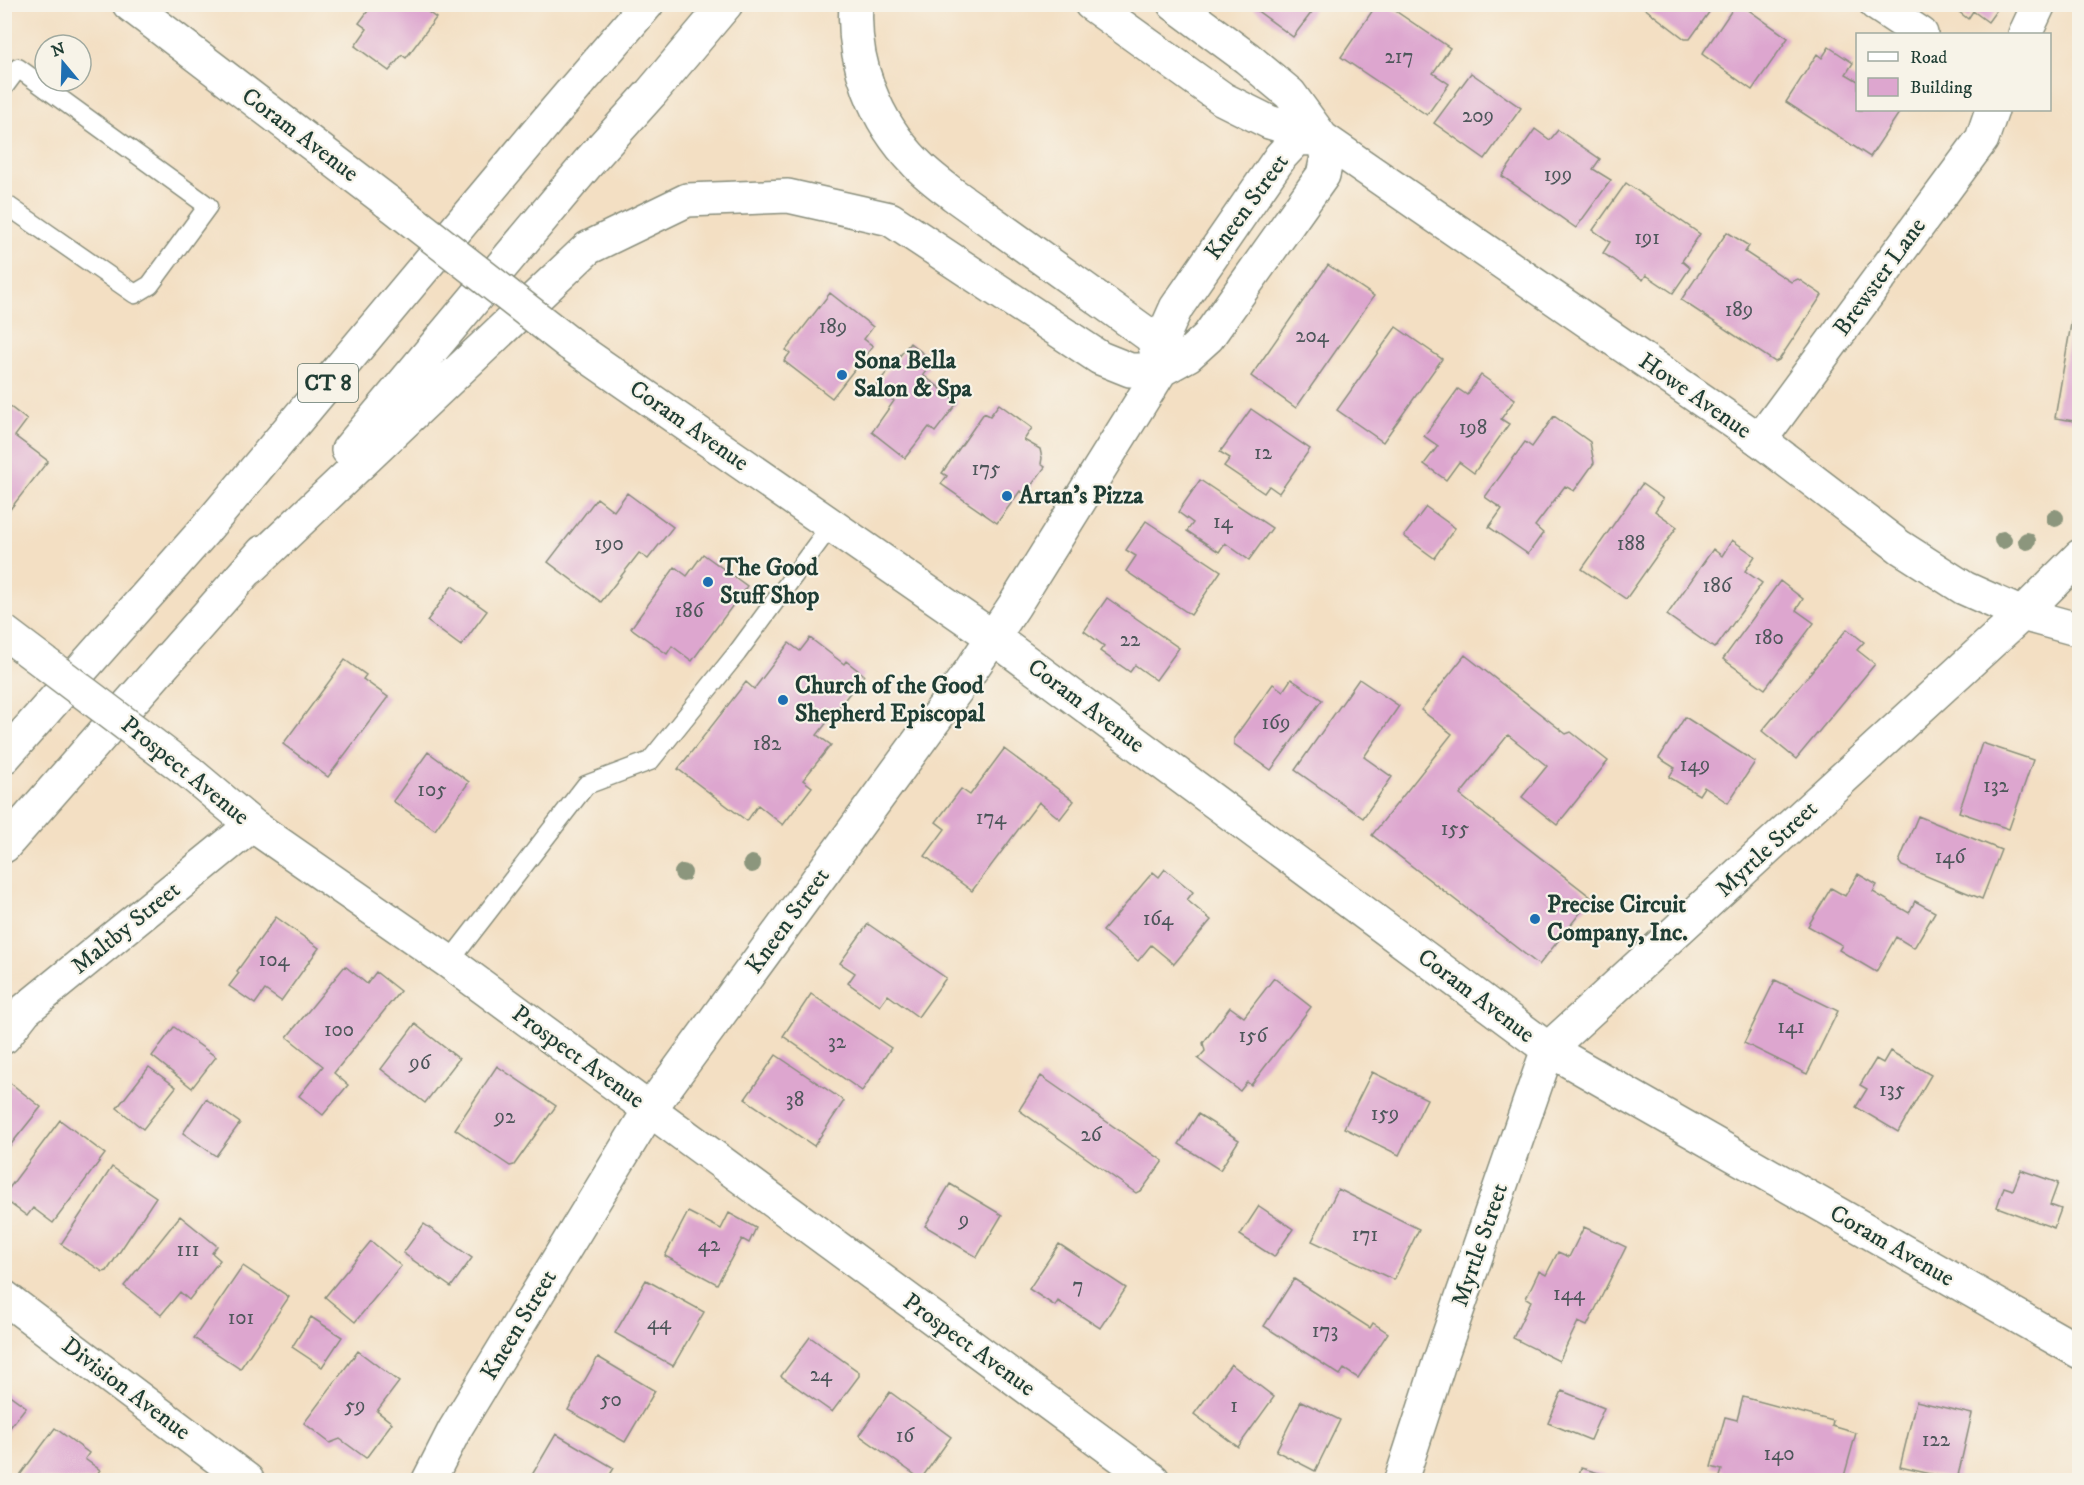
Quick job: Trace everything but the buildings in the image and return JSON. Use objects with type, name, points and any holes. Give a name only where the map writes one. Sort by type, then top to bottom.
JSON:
[{"type":"main road","name":"Coram Avenue","points":[[129,4],[388,201],[570,344],[994,638],[1548,1049],[2079,1352]]},
{"type":"main road","name":"CT 8","points":[[4,757],[204,531],[647,4]]},
{"type":"main road","name":"CT 8","points":[[4,846],[249,569],[580,172],[726,4]]},
{"type":"main road","points":[[249,569],[588,248],[687,200],[788,196],[890,219],[1100,357],[1130,370],[1161,370],[1153,339],[954,195],[925,172],[895,140],[873,101],[862,70],[855,36],[856,4]]},
{"type":"main road","name":"Howe Avenue","points":[[1091,4],[1223,99],[1269,122],[1322,138],[1760,440],[1900,547],[1964,588],[2022,614],[2079,630]]},
{"type":"main road","name":"Howe Avenue","points":[[1174,4],[1247,58],[1290,94],[1322,138]]},
{"type":"main road","points":[[1876,4],[1920,33]]},
{"type":"main road","points":[[2025,33],[2039,4]]},
{"type":"main road","name":"Brewster Lane","points":[[1760,440],[1982,139],[1992,111]]},
{"type":"main road","name":"Kneen Street","points":[[429,1480],[455,1429],[650,1110],[994,638],[1161,370],[1164,335],[1176,308],[1281,156],[1298,139],[1322,138],[1327,157],[1323,175],[1208,337],[1188,355],[1161,370]]},
{"type":"main road","name":"Myrtle Street","points":[[1401,1480],[1548,1049],[2022,614],[2079,556]]},
{"type":"main road","name":"Prospect Avenue","points":[[4,632],[189,772],[252,825],[448,963],[1153,1480]]},
{"type":"main road","name":"Maltby Street","points":[[4,1037],[25,1010],[252,825]]},
{"type":"main road","name":"Division Avenue","points":[[4,1297],[247,1480]]},
{"type":"lane","points":[[4,87],[18,68],[208,206],[150,285],[135,294],[4,203]]},
{"type":"lane","points":[[448,963],[586,785],[650,761],[737,653],[831,525]]},
{"type":"place","name":"Sona Bella Salon & Spa","points":[[842,375]]},
{"type":"place","name":"Artan's Pizza","points":[[1007,496]]},
{"type":"place","name":"The Good Stuff Shop","points":[[708,582]]},
{"type":"place","name":"Church of the Good Shepherd Episcopal","points":[[783,700]]},
{"type":"place","name":"Precise Circuit Company, Inc.","points":[[1535,919]]}]
